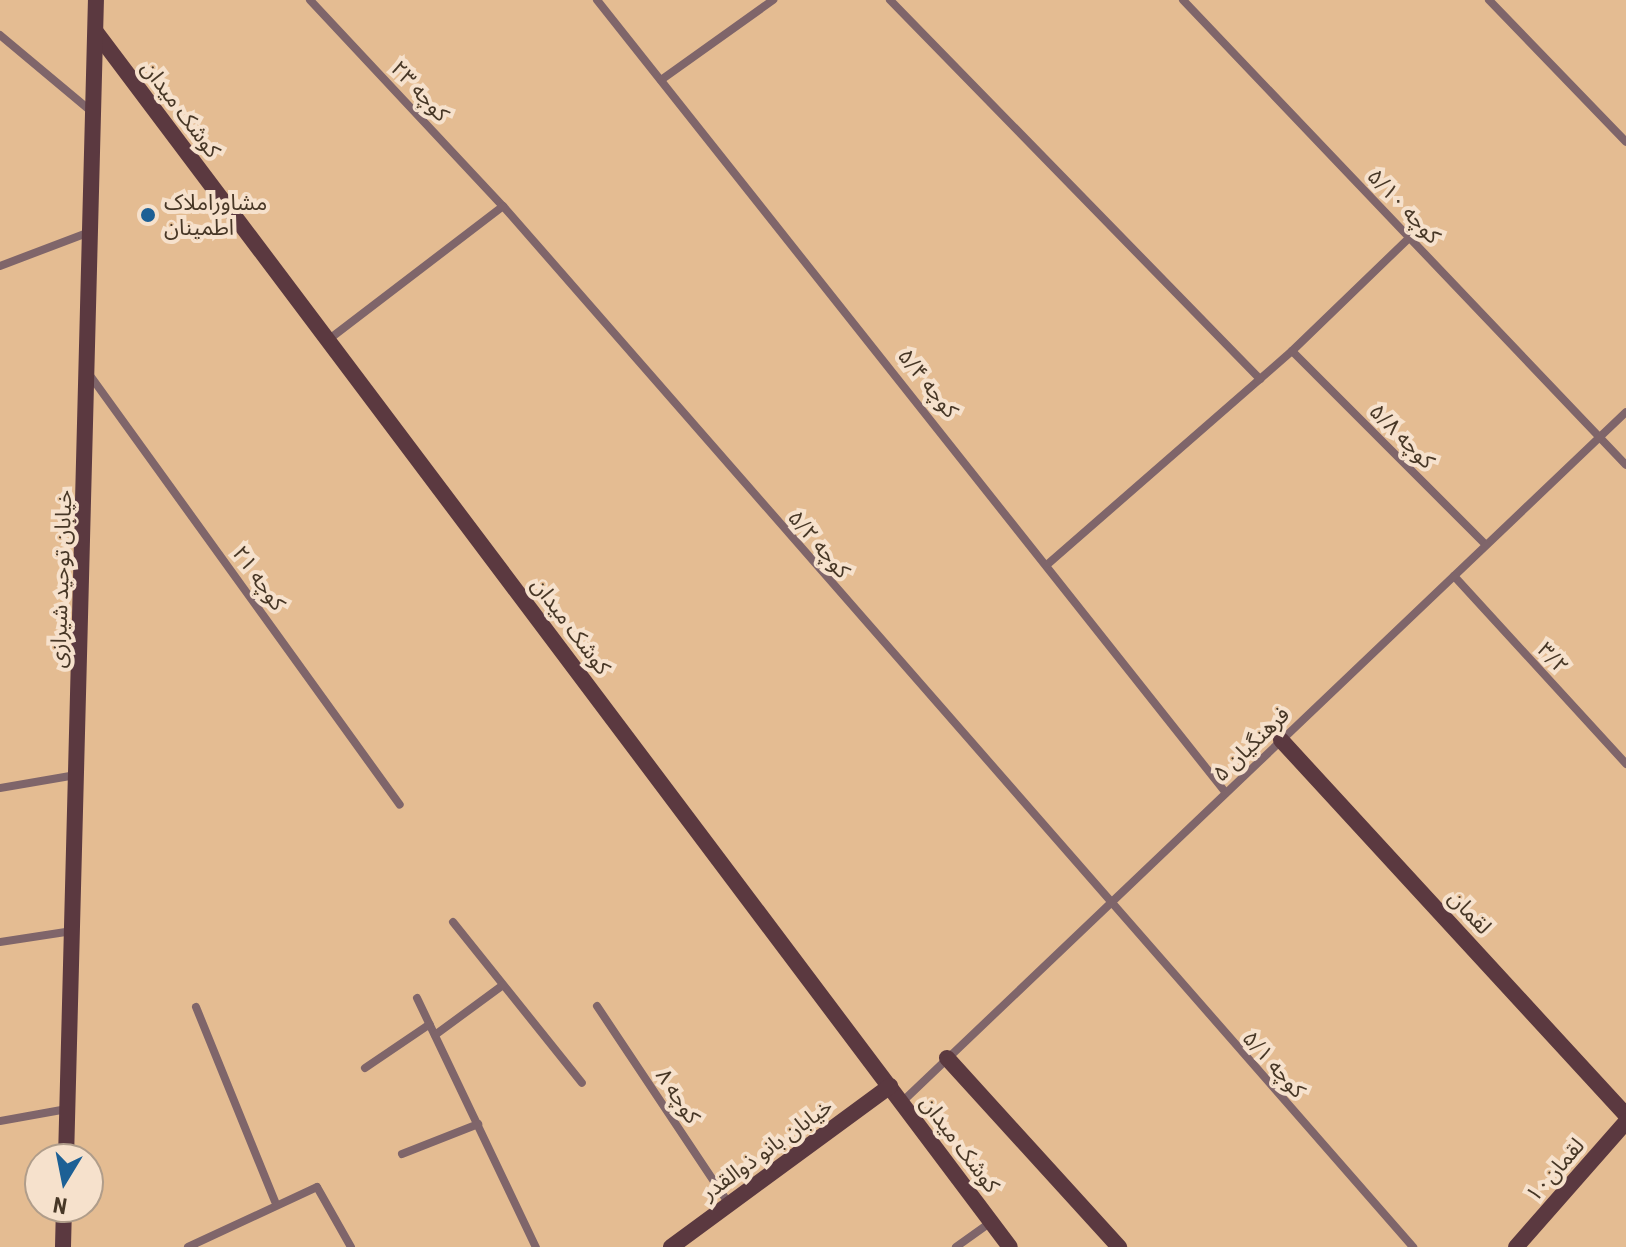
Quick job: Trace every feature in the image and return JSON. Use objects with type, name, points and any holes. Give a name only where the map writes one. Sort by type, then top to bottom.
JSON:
[{"type":"street","name":"خیابان توحید شیرازی","points":[[66,1143],[97,116],[96,0]]},
{"type":"street","name":"کوچه ۲۳","points":[[310,0],[503,206]]},
{"type":"street","name":"کوچه ۵/۴","points":[[597,0],[1049,563],[1226,793]]},
{"type":"street","points":[[661,80],[773,0]]},
{"type":"street","points":[[890,0],[1260,379]]},
{"type":"street","name":"کوچه ۵/۱۰","points":[[1183,0],[1626,465]]},
{"type":"street","points":[[1489,0],[1626,142]]},
{"type":"street","name":"کوشک میدان","points":[[96,32],[1010,1247]]},
{"type":"street","points":[[0,35],[97,116]]},
{"type":"street","points":[[328,340],[503,206]]},
{"type":"street","name":"کوچه ۵/۲","points":[[503,206],[1108,905]]},
{"type":"street","points":[[0,266],[93,231]]},
{"type":"street","points":[[1049,563],[1292,351],[1410,237]]},
{"type":"street","name":"کوچه ۵/۸","points":[[1292,351],[1486,545]]},
{"type":"street","name":"کوچه ۲۱","points":[[89,373],[400,805]]},
{"type":"street","name":"فرهنگیان ۵","points":[[902,1102],[1626,412]]},
{"type":"street","name":"۳/۲","points":[[1454,576],[1626,764]]},
{"type":"street","name":"لقمان","points":[[1281,740],[1626,1115]]},
{"type":"street","points":[[0,788],[77,775]]},
{"type":"street","name":"کوچه ۵/۱","points":[[1108,905],[1413,1247]]},
{"type":"street","points":[[453,922],[582,1083]]},
{"type":"street","points":[[0,942],[72,931]]},
{"type":"street","points":[[435,1035],[503,985]]},
{"type":"street","points":[[417,998],[536,1247]]},
{"type":"street","name":"کوچه ۸","points":[[597,1006],[729,1205]]},
{"type":"street","points":[[196,1007],[275,1202]]},
{"type":"street","points":[[365,1068],[430,1024]]},
{"type":"street","points":[[947,1058],[1119,1247]]},
{"type":"street","name":"خیابان بانو ذوالقدر","points":[[671,1247],[890,1086]]},
{"type":"street","points":[[0,1121],[67,1109]]},
{"type":"street","name":"۱۰لقمان","points":[[1516,1247],[1626,1122]]},
{"type":"street","points":[[402,1154],[478,1124]]},
{"type":"street","points":[[188,1247],[200,1244],[275,1202],[317,1187],[351,1247]]},
{"type":"street","points":[[956,1247],[992,1222]]},
{"type":"street","points":[[63,1247],[64,1223]]},
{"type":"place","name":"مشاوراملاک اطمینان","points":[[148,215]]}]
